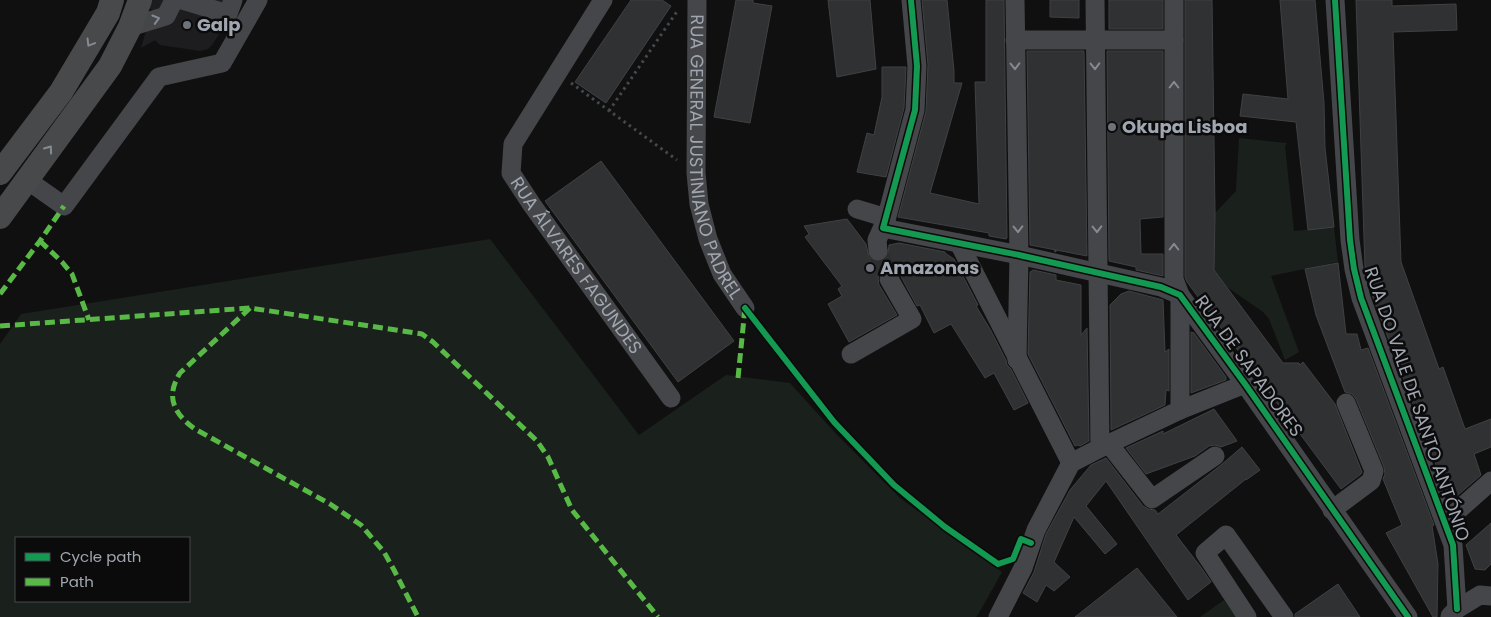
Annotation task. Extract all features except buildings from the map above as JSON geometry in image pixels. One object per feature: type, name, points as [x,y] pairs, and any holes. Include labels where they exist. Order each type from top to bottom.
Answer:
[{"type":"main road","points":[[0,173],[61,92],[108,13],[112,0]]},
{"type":"main road","points":[[0,217],[110,66],[130,27],[140,0]]},
{"type":"street","points":[[130,27],[166,16],[174,0]]},
{"type":"street","points":[[182,0],[228,14],[233,0]]},
{"type":"street","points":[[27,180],[64,206],[159,77],[222,63],[258,0]]},
{"type":"street","name":"RUA ÁLVARES FAGUNDES","points":[[603,0],[513,144],[511,173],[537,213],[670,398]]},
{"type":"street","name":"RUA GENERAL JUSTINIANO PADREL","points":[[697,0],[696,174],[699,204],[708,239],[722,274],[745,308]]},
{"type":"street","points":[[878,251],[878,240],[915,110],[917,66],[911,0]]},
{"type":"street","points":[[1015,0],[1019,255],[1017,360]]},
{"type":"street","points":[[1095,0],[1098,274],[1104,446],[1152,499],[1215,456]]},
{"type":"street","points":[[1174,0],[1174,279],[1180,295],[1180,410]]},
{"type":"street","name":"RUA DO VALE DE SANTO ANTÓNIO","points":[[1335,0],[1350,240],[1354,269],[1361,298],[1453,544],[1453,613]]},
{"type":"street","points":[[1015,40],[1174,40]]},
{"type":"street","name":"RUA DE SAPADORES","points":[[857,208],[884,224],[959,243],[1161,287],[1180,295],[1245,384],[1408,617]]},
{"type":"street","points":[[959,243],[1071,463]]},
{"type":"street","points":[[851,354],[912,320],[889,278]]},
{"type":"street","points":[[998,617],[1023,568],[1036,530],[1071,463],[1180,410],[1245,384]]},
{"type":"street","points":[[1332,510],[1371,482],[1374,471],[1346,404]]},
{"type":"street","points":[[1445,522],[1491,481]]},
{"type":"street","points":[[1247,617],[1205,553],[1226,535],[1284,617]]},
{"type":"street","points":[[1453,613],[1487,592]]},
{"type":"path","points":[[609,110],[679,8]]},
{"type":"path","points":[[557,72],[696,174]]},
{"type":"shaded area","name":"Galp","points":[[147,0],[242,0],[212,45],[208,49],[200,51],[160,45],[155,40],[141,48],[152,10],[149,8]]},
{"type":"shaded area","points":[[1239,138],[1287,143],[1285,146],[1294,231],[1334,227],[1338,262],[1271,276],[1299,352],[1285,360],[1269,319],[1263,312],[1227,287],[1214,270],[1215,213],[1236,191]]},
{"type":"shaded area","points":[[490,239],[639,435],[726,375],[790,383],[837,435],[900,498],[1002,572],[976,617],[0,617],[0,344],[21,314]]},
{"type":"shaded area","points":[[1224,600],[1236,617],[1200,617]]},
{"type":"tunnel","points":[[878,251],[889,279]]},
{"type":"marked path","points":[[0,294],[64,206]]},
{"type":"marked path","points":[[40,241],[72,274],[89,320]]},
{"type":"marked path","points":[[250,308],[180,373],[173,390],[174,404],[177,411],[195,429],[330,504],[361,525],[384,552],[418,617]]},
{"type":"marked path","points":[[0,326],[250,308],[422,334],[433,342],[537,441],[548,457],[572,510],[658,617]]},
{"type":"marked path","points":[[738,378],[745,308]]},
{"type":"cycle path","points":[[911,0],[917,66],[915,110],[883,228],[1019,255],[1161,287],[1180,295],[1245,384],[1408,617]]},
{"type":"cycle path","points":[[1335,0],[1350,240],[1354,269],[1361,298],[1453,545],[1457,609]]},
{"type":"cycle path","points":[[745,308],[834,422],[894,485],[945,527],[998,564],[1013,559],[1021,539],[1031,543]]},
{"type":"place","name":"Galp","points":[[187,25]]},
{"type":"place","name":"Okupa Lisboa","points":[[1112,127]]},
{"type":"place","name":"Amazonas","points":[[870,268]]}]
